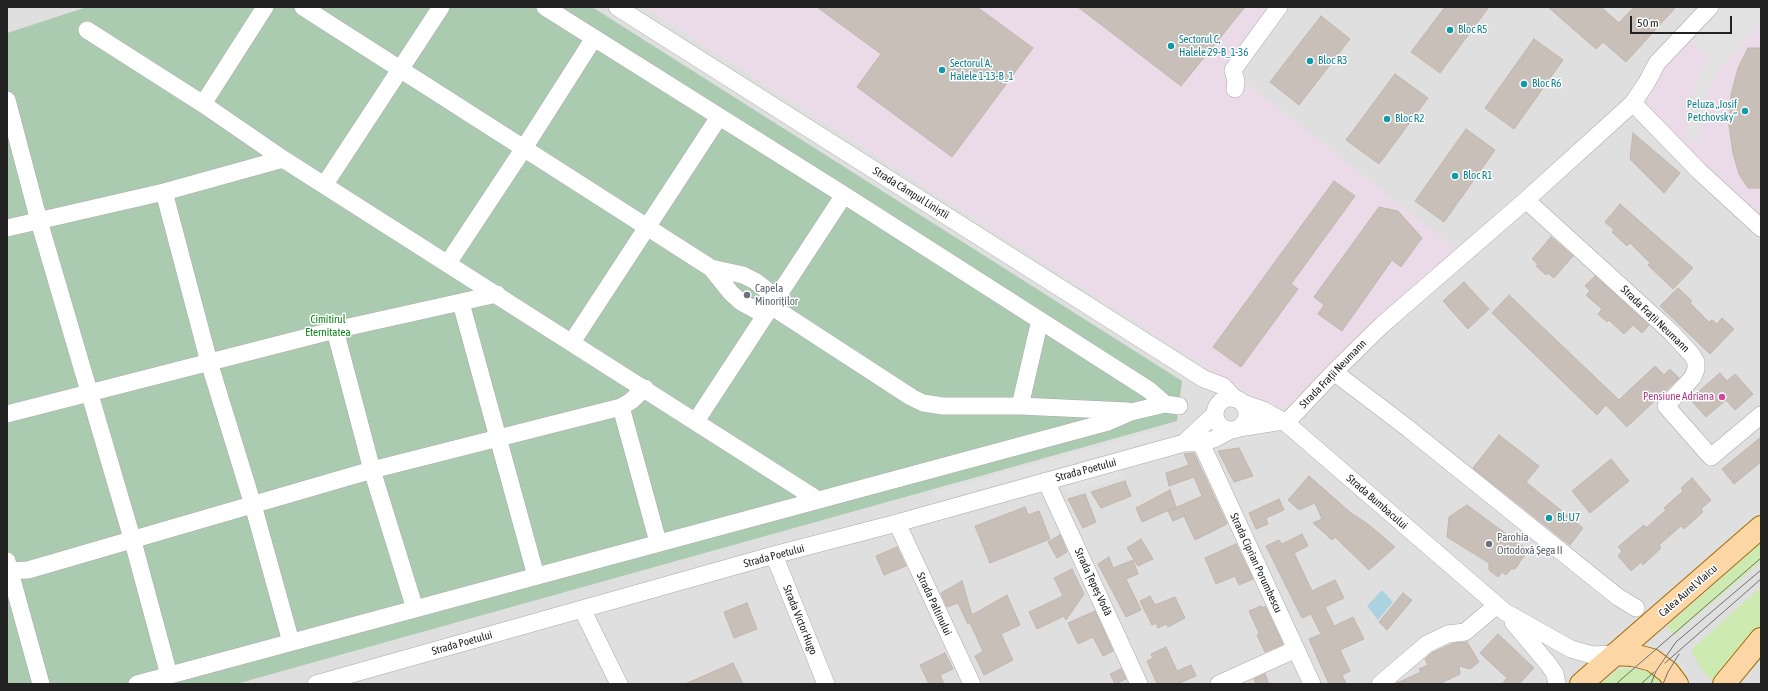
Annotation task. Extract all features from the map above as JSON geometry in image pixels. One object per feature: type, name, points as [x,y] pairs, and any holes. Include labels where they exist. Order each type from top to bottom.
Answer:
[{"type":"main road","name":"Calea Aurel Vlaicu","points":[[1581,684],[1761,527]]},
{"type":"main road","points":[[1724,684],[1761,639]]},
{"type":"main road","points":[[1615,654],[1633,655],[1652,660],[1668,672],[1677,684]]},
{"type":"street","points":[[203,104],[265,7]]},
{"type":"street","points":[[303,7],[711,268],[731,293],[741,302],[771,306]]},
{"type":"street","points":[[325,184],[441,7]]},
{"type":"street","points":[[545,7],[844,195],[1172,405],[1131,412],[1020,406],[943,406],[923,403],[911,397],[771,306],[755,280],[743,275],[711,268]]},
{"type":"street","name":"Strada Câmpul Liniștii","points":[[617,7],[1204,379],[1223,386],[1239,401]]},
{"type":"street","points":[[1236,89],[1236,81],[1232,70],[1278,7]]},
{"type":"street","name":"Strada Frații Neumann","points":[[1285,422],[1382,325],[1526,200],[1633,103],[1647,82],[1657,63],[1710,7]]},
{"type":"street","points":[[87,30],[203,104],[283,159],[325,184],[696,420],[818,500]]},
{"type":"street","points":[[448,263],[594,38]]},
{"type":"street","points":[[7,100],[39,221],[132,538],[169,675]]},
{"type":"street","points":[[1633,103],[1699,170],[1761,228]]},
{"type":"street","points":[[572,342],[649,227],[719,117]]},
{"type":"street","points":[[7,228],[164,192],[283,159]]},
{"type":"street","points":[[164,192],[209,362],[253,505],[291,642]]},
{"type":"street","points":[[696,420],[844,195]]},
{"type":"street","name":"Strada Frații Neumann","points":[[1526,200],[1671,332],[1692,355],[1696,362],[1696,369],[1693,377],[1666,406],[1711,457],[1761,415]]},
{"type":"street","points":[[7,414],[335,330],[497,294]]},
{"type":"street","points":[[461,302],[499,436],[536,576]]},
{"type":"street","points":[[1020,406],[1040,320]]},
{"type":"street","points":[[335,330],[372,470],[415,609]]},
{"type":"street","points":[[1334,372],[1409,429],[1606,587],[1636,608]]},
{"type":"street","name":"Strada Câmpul Liniștii","points":[[1204,379],[1212,392],[1216,410]]},
{"type":"street","points":[[42,684],[8,568],[28,570],[132,538],[253,505],[372,470],[499,436],[621,406],[631,401],[645,388]]},
{"type":"street","points":[[1193,443],[1216,410],[1227,398],[1239,401],[1246,410],[1246,418],[1235,429]]},
{"type":"street","name":"Strada Bumbacului","points":[[1239,401],[1263,410],[1285,422],[1501,609],[1549,665],[1555,674],[1557,684]]},
{"type":"street","points":[[621,406],[658,542]]},
{"type":"street","points":[[1216,410],[1220,425],[1235,429],[1285,422]]},
{"type":"street","points":[[137,684],[658,542],[1108,422],[1131,412]]},
{"type":"street","name":"Strada Poetului","points":[[316,684],[359,678],[582,609],[774,555],[897,524],[1046,481],[1193,443],[1218,438],[1235,429]]},
{"type":"street","name":"Strada Ciprian Porumbescu","points":[[1193,443],[1312,684]]},
{"type":"street","name":"Strada Țepeș Vodă","points":[[1046,481],[1140,684]]},
{"type":"street","name":"Strada Paltinului","points":[[897,524],[972,684]]},
{"type":"street","name":"Strada Victor Hugo","points":[[774,555],[826,684]]},
{"type":"street","points":[[582,609],[619,684]]},
{"type":"street","points":[[1380,684],[1427,644],[1448,634],[1464,632],[1501,609]]},
{"type":"street","name":"Strada Bumbacului","points":[[1501,609],[1571,649],[1592,655],[1615,654]]},
{"type":"street","points":[[1219,684],[1296,649]]},
{"type":"shaded area","points":[[7,7],[645,7],[1267,406],[1233,72],[1288,7],[1710,7],[1761,236],[1761,684],[7,684]]},
{"type":"shaded area","points":[[645,7],[1285,7],[1233,72],[1457,250],[1299,398],[1283,409],[1267,406]]},
{"type":"shaded area","points":[[1710,7],[1761,7],[1761,236],[1632,117],[1679,42]]},
{"type":"shaded area","points":[[1721,7],[1761,7],[1761,22],[1720,69],[1709,89],[1699,142],[1686,138],[1686,133],[1695,88],[1701,71],[1709,60],[1691,42]]},
{"type":"shaded area","points":[[1162,429],[1158,439],[938,501],[934,492]]},
{"type":"shaded area","points":[[1121,468],[1124,477],[1069,493],[1066,485]]},
{"type":"green space","name":"Cimitirul Eternitatea","points":[[87,7],[592,7],[1182,381],[1177,421],[236,684],[7,684],[7,33]]},
{"type":"green space","points":[[1761,543],[1761,562],[1674,635],[1667,626]]},
{"type":"green space","points":[[1761,587],[1761,625],[1714,683],[1702,670],[1691,650]]},
{"type":"green space","points":[[1627,668],[1651,672],[1666,684],[1599,684],[1618,670]]},
{"type":"water","points":[[1382,590],[1393,602],[1378,620],[1367,606]]},
{"type":"building","name":"Sectorul A, Halele 1-13-B_1","points":[[817,7],[977,7],[1033,48],[952,157],[857,87],[881,54]]},
{"type":"building","name":"Sectorul C, Halele 29-B_1-36","points":[[1078,7],[1245,7],[1181,86]]},
{"type":"building","name":"Bloc R5","points":[[1445,7],[1489,7],[1440,73],[1411,52]]},
{"type":"building","points":[[1548,7],[1601,7],[1619,23],[1634,7],[1676,7],[1626,62],[1603,42],[1596,49]]},
{"type":"building","name":"Bloc R3","points":[[1321,16],[1350,39],[1299,105],[1270,82]]},
{"type":"building","name":"Bloc R6","points":[[1534,39],[1563,60],[1514,129],[1485,108]]},
{"type":"building","name":"Peluza „Iosif Petchovsky”","points":[[1748,48],[1761,48],[1761,188],[1748,188],[1739,174],[1733,153],[1729,126],[1731,95],[1738,68]]},
{"type":"building","name":"Bloc R2","points":[[1395,74],[1428,98],[1379,164],[1346,140]]},
{"type":"building","name":"Bloc R1","points":[[1466,129],[1495,150],[1444,222],[1415,201]]},
{"type":"building","points":[[1633,133],[1680,173],[1664,193],[1630,159]]},
{"type":"building","points":[[1334,181],[1355,196],[1291,284],[1298,289],[1241,367],[1213,347]]},
{"type":"building","points":[[1620,204],[1693,268],[1673,289],[1648,265],[1650,263],[1630,243],[1627,246],[1612,232],[1614,230],[1605,222]]},
{"type":"building","points":[[1379,207],[1398,211],[1422,238],[1401,267],[1392,260],[1342,331],[1318,314],[1324,305],[1314,297]]},
{"type":"building","points":[[1551,237],[1573,256],[1554,278],[1548,273],[1546,275],[1536,266],[1538,264],[1532,259]]},
{"type":"building","points":[[1595,276],[1649,325],[1642,333],[1633,325],[1624,334],[1609,320],[1607,322],[1598,314],[1602,309],[1586,295],[1590,291],[1585,286]]},
{"type":"building","points":[[1464,282],[1489,309],[1468,329],[1443,301]]},
{"type":"building","points":[[1678,288],[1692,301],[1690,303],[1709,322],[1712,320],[1717,324],[1722,318],[1734,329],[1710,354],[1660,306]]},
{"type":"building","points":[[1509,295],[1619,400],[1655,366],[1664,375],[1670,369],[1679,378],[1627,427],[1606,405],[1597,415],[1492,313]]},
{"type":"building","name":"Pensiune Adriana","points":[[1720,373],[1727,381],[1735,374],[1753,394],[1735,410],[1726,400],[1706,417],[1690,399]]},
{"type":"building","points":[[1499,435],[1539,466],[1526,482],[1583,528],[1570,545],[1473,468]]},
{"type":"building","points":[[1761,437],[1761,462],[1734,484],[1722,469]]},
{"type":"building","points":[[1239,448],[1253,476],[1234,482],[1218,451]]},
{"type":"building","points":[[1194,453],[1227,524],[1195,540],[1184,516],[1173,521],[1168,511],[1202,496],[1194,477],[1169,486],[1166,473],[1189,465],[1184,454]]},
{"type":"building","points":[[1611,459],[1629,481],[1590,513],[1572,491]]},
{"type":"building","points":[[1309,476],[1351,513],[1368,524],[1395,547],[1369,570],[1335,537],[1332,540],[1313,523],[1322,519],[1315,503],[1299,510],[1288,500]]},
{"type":"building","points":[[1692,478],[1711,500],[1701,509],[1703,512],[1684,529],[1681,526],[1659,545],[1661,548],[1643,565],[1641,562],[1631,571],[1618,556],[1622,551],[1618,547],[1644,525],[1646,528],[1666,510],[1664,508],[1683,491],[1681,488]]},
{"type":"building","points":[[1125,481],[1131,496],[1101,508],[1091,492]]},
{"type":"building","points":[[1170,490],[1176,507],[1142,522],[1136,508]]},
{"type":"building","points":[[1085,494],[1096,522],[1083,528],[1068,499]]},
{"type":"building","points":[[1279,499],[1284,510],[1266,518],[1268,524],[1256,529],[1249,513]]},
{"type":"building","name":"Parohia Ortodoxă Șega II","points":[[1467,505],[1528,550],[1515,569],[1511,569],[1506,575],[1502,572],[1498,577],[1489,570],[1489,563],[1447,537],[1449,517]]},
{"type":"building","points":[[1025,507],[1028,515],[1039,511],[1050,539],[990,563],[975,526]]},
{"type":"building","points":[[1302,534],[1308,546],[1294,553],[1312,591],[1335,580],[1344,598],[1325,607],[1334,626],[1353,617],[1364,639],[1340,650],[1350,671],[1342,675],[1346,684],[1329,684],[1309,639],[1321,634],[1311,614],[1302,618],[1266,546],[1279,540],[1282,544]]},
{"type":"building","points":[[1060,535],[1067,552],[1057,558],[1048,542]]},
{"type":"building","points":[[1141,539],[1153,559],[1138,566],[1127,548]]},
{"type":"building","points":[[1236,544],[1253,579],[1239,585],[1235,576],[1216,584],[1205,558]]},
{"type":"building","points":[[897,547],[906,566],[884,575],[876,556]]},
{"type":"building","points":[[1109,557],[1113,568],[1133,560],[1138,574],[1126,579],[1141,610],[1126,617],[1098,564]]},
{"type":"building","points":[[1072,569],[1084,594],[1066,620],[1064,616],[1037,629],[1029,612],[1063,596],[1054,578]]},
{"type":"building","points":[[962,581],[972,615],[1007,595],[1020,625],[1001,634],[1013,660],[984,675],[975,656],[983,651],[970,623],[968,624],[958,603],[947,607],[941,593]]},
{"type":"building","points":[[1403,593],[1412,600],[1387,630],[1379,622]]},
{"type":"building","points":[[1150,596],[1155,605],[1175,597],[1185,618],[1168,627],[1166,624],[1158,628],[1156,623],[1152,625],[1140,601]]},
{"type":"building","points":[[747,603],[757,629],[734,638],[724,612]]},
{"type":"building","points":[[1261,606],[1262,608],[1265,606],[1283,644],[1265,652],[1257,635],[1259,633],[1249,611]]},
{"type":"building","points":[[1095,611],[1113,651],[1103,656],[1093,637],[1078,644],[1068,623]]},
{"type":"building","points":[[1498,634],[1534,668],[1519,684],[1502,684],[1507,678],[1480,653]]},
{"type":"building","points":[[1467,642],[1479,662],[1470,669],[1459,666],[1460,674],[1439,684],[1395,684],[1421,672],[1419,669],[1428,665],[1425,659],[1432,653],[1454,643]]},
{"type":"building","points":[[1166,647],[1177,671],[1191,665],[1196,676],[1177,684],[1157,684],[1147,661],[1153,658],[1151,654]]},
{"type":"building","points":[[945,653],[953,669],[940,675],[944,684],[929,684],[920,665]]},
{"type":"building","points":[[733,663],[743,684],[685,684]]},
{"type":"building","points":[[1121,669],[1126,679],[1115,684],[1110,674]]},
{"type":"building","points":[[1265,674],[1269,684],[1256,684],[1254,679]]},
{"type":"tram line","points":[[1616,684],[1761,558]]},
{"type":"tram line","points":[[1651,684],[1656,671],[1676,642],[1761,570]]},
{"type":"tram line","points":[[1665,663],[1761,579]]},
{"type":"tram line","points":[[1663,684],[1668,672],[1679,654]]},
{"type":"tram line","points":[[1641,684],[1654,672]]},
{"type":"place","name":"Bloc R5","points":[[1450,30]]},
{"type":"place","name":"Sectorul C, Halele 29-B_1-36","points":[[1171,46]]},
{"type":"place","name":"Bloc R3","points":[[1310,61]]},
{"type":"place","name":"Sectorul A, Halele 1-13-B_1","points":[[942,70]]},
{"type":"place","name":"Bloc R6","points":[[1524,84]]},
{"type":"place","name":"Peluza „Iosif Petchovsky”","points":[[1745,111]]},
{"type":"place","name":"Bloc R2","points":[[1387,119]]},
{"type":"place","name":"Bloc R1","points":[[1455,176]]},
{"type":"place","name":"Capela Minoriților","points":[[747,295]]},
{"type":"place","name":"Pensiune Adriana","points":[[1722,397]]},
{"type":"place","name":"Bl. U7","points":[[1549,518]]},
{"type":"place","name":"Parohia Ortodoxă Șega II","points":[[1489,544]]}]
